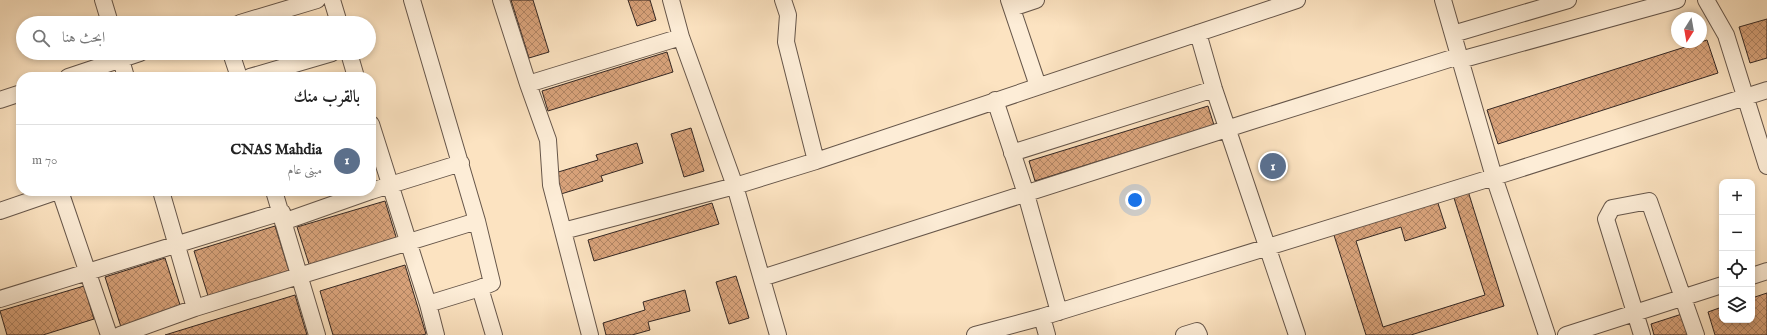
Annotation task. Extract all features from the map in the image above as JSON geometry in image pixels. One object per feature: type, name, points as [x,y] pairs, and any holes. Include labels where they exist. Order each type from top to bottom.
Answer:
[{"type":"street","points":[[103,0],[108,16]]},
{"type":"street","points":[[254,16],[271,7],[317,0]]},
{"type":"street","points":[[332,0],[337,16]]},
{"type":"street","points":[[412,0],[461,163],[492,283],[428,304]]},
{"type":"street","points":[[501,0],[548,140],[551,185],[590,335]]},
{"type":"street","points":[[671,0],[682,37],[735,186],[778,335]]},
{"type":"street","points":[[783,0],[788,15],[786,42],[816,160]]},
{"type":"street","points":[[1036,0],[1011,4],[1038,86]]},
{"type":"street","points":[[563,231],[735,186],[1297,0]]},
{"type":"street","points":[[1443,0],[1494,177],[1547,335]]},
{"type":"street","points":[[1453,34],[1568,0]]},
{"type":"street","points":[[762,278],[1227,128],[1459,58],[1677,0]]},
{"type":"street","points":[[1706,0],[1726,35],[1744,97],[1767,166]]},
{"type":"street","points":[[1198,33],[1214,89],[1296,335]]},
{"type":"street","points":[[528,84],[682,37]]},
{"type":"street","points":[[80,72],[110,60]]},
{"type":"street","points":[[121,60],[125,72]]},
{"type":"street","points":[[233,60],[237,72]]},
{"type":"street","points":[[267,72],[308,60]]},
{"type":"street","points":[[351,60],[355,72]]},
{"type":"street","points":[[1012,153],[1214,89]]},
{"type":"street","points":[[976,335],[1059,312],[1494,177],[1767,90]]},
{"type":"street","points":[[0,100],[16,95]]},
{"type":"street","points":[[995,100],[1026,194],[1059,312]]},
{"type":"street","points":[[376,141],[428,304],[436,335]]},
{"type":"street","points":[[376,189],[461,163]]},
{"type":"street","points":[[0,211],[44,196]]},
{"type":"street","points":[[61,196],[109,335]]},
{"type":"street","points":[[163,196],[194,308]]},
{"type":"street","points":[[276,196],[317,335]]},
{"type":"street","points":[[0,299],[177,244],[282,217],[354,196]]},
{"type":"street","points":[[1642,335],[1606,219],[1612,208],[1649,201],[1696,335]]},
{"type":"street","points":[[128,334],[194,308],[300,277],[477,221]]},
{"type":"street","points":[[1755,275],[1767,271]]},
{"type":"street","points":[[1566,335],[1719,286]]},
{"type":"street","points":[[480,288],[494,335]]},
{"type":"street","points":[[1042,317],[1047,335]]},
{"type":"street","points":[[1184,335],[1197,331],[1199,335]]},
{"type":"building","points":[[511,0],[533,0],[549,52],[529,58]]},
{"type":"building","points":[[628,0],[650,0],[656,20],[637,26]]},
{"type":"building","points":[[1767,19],[1767,58],[1750,63],[1739,27]]},
{"type":"building","points":[[1707,40],[1718,73],[1498,144],[1487,110],[1682,48],[1707,48]]},
{"type":"building","points":[[667,52],[673,72],[548,111],[542,91]]},
{"type":"building","points":[[1208,106],[1214,125],[1035,181],[1029,161]]},
{"type":"building","points":[[691,128],[704,171],[684,177],[671,134]]},
{"type":"building","points":[[637,143],[643,163],[601,176],[603,181],[561,194],[555,173],[598,160],[596,155]]},
{"type":"building","points":[[1468,191],[1504,306],[1411,335],[1366,335],[1332,229],[1436,197],[1446,228],[1405,241],[1401,227],[1356,241],[1383,327],[1485,295],[1453,195]]},
{"type":"building","points":[[385,201],[397,240],[310,267],[297,227]]},
{"type":"building","points":[[712,203],[719,224],[594,261],[588,240]]},
{"type":"building","points":[[275,226],[290,274],[209,299],[194,251]]},
{"type":"building","points":[[165,258],[181,308],[121,327],[105,277]]},
{"type":"building","points":[[405,265],[426,334],[333,335],[320,291]]},
{"type":"building","points":[[736,276],[749,318],[729,324],[716,282]]},
{"type":"building","points":[[84,286],[94,319],[43,335],[7,335],[0,311]]},
{"type":"building","points":[[685,290],[690,311],[648,322],[650,330],[632,335],[606,335],[603,323],[645,310],[643,302]]},
{"type":"building","points":[[1767,293],[1767,335],[1715,335],[1708,312],[1719,308],[1719,323],[1755,323],[1755,297]]},
{"type":"building","points":[[295,295],[307,335],[165,335]]},
{"type":"building","points":[[1685,313],[1692,335],[1654,335],[1651,324]]},
{"type":"place","name":"CNAS Mahdia","points":[[1273,166]]}]
